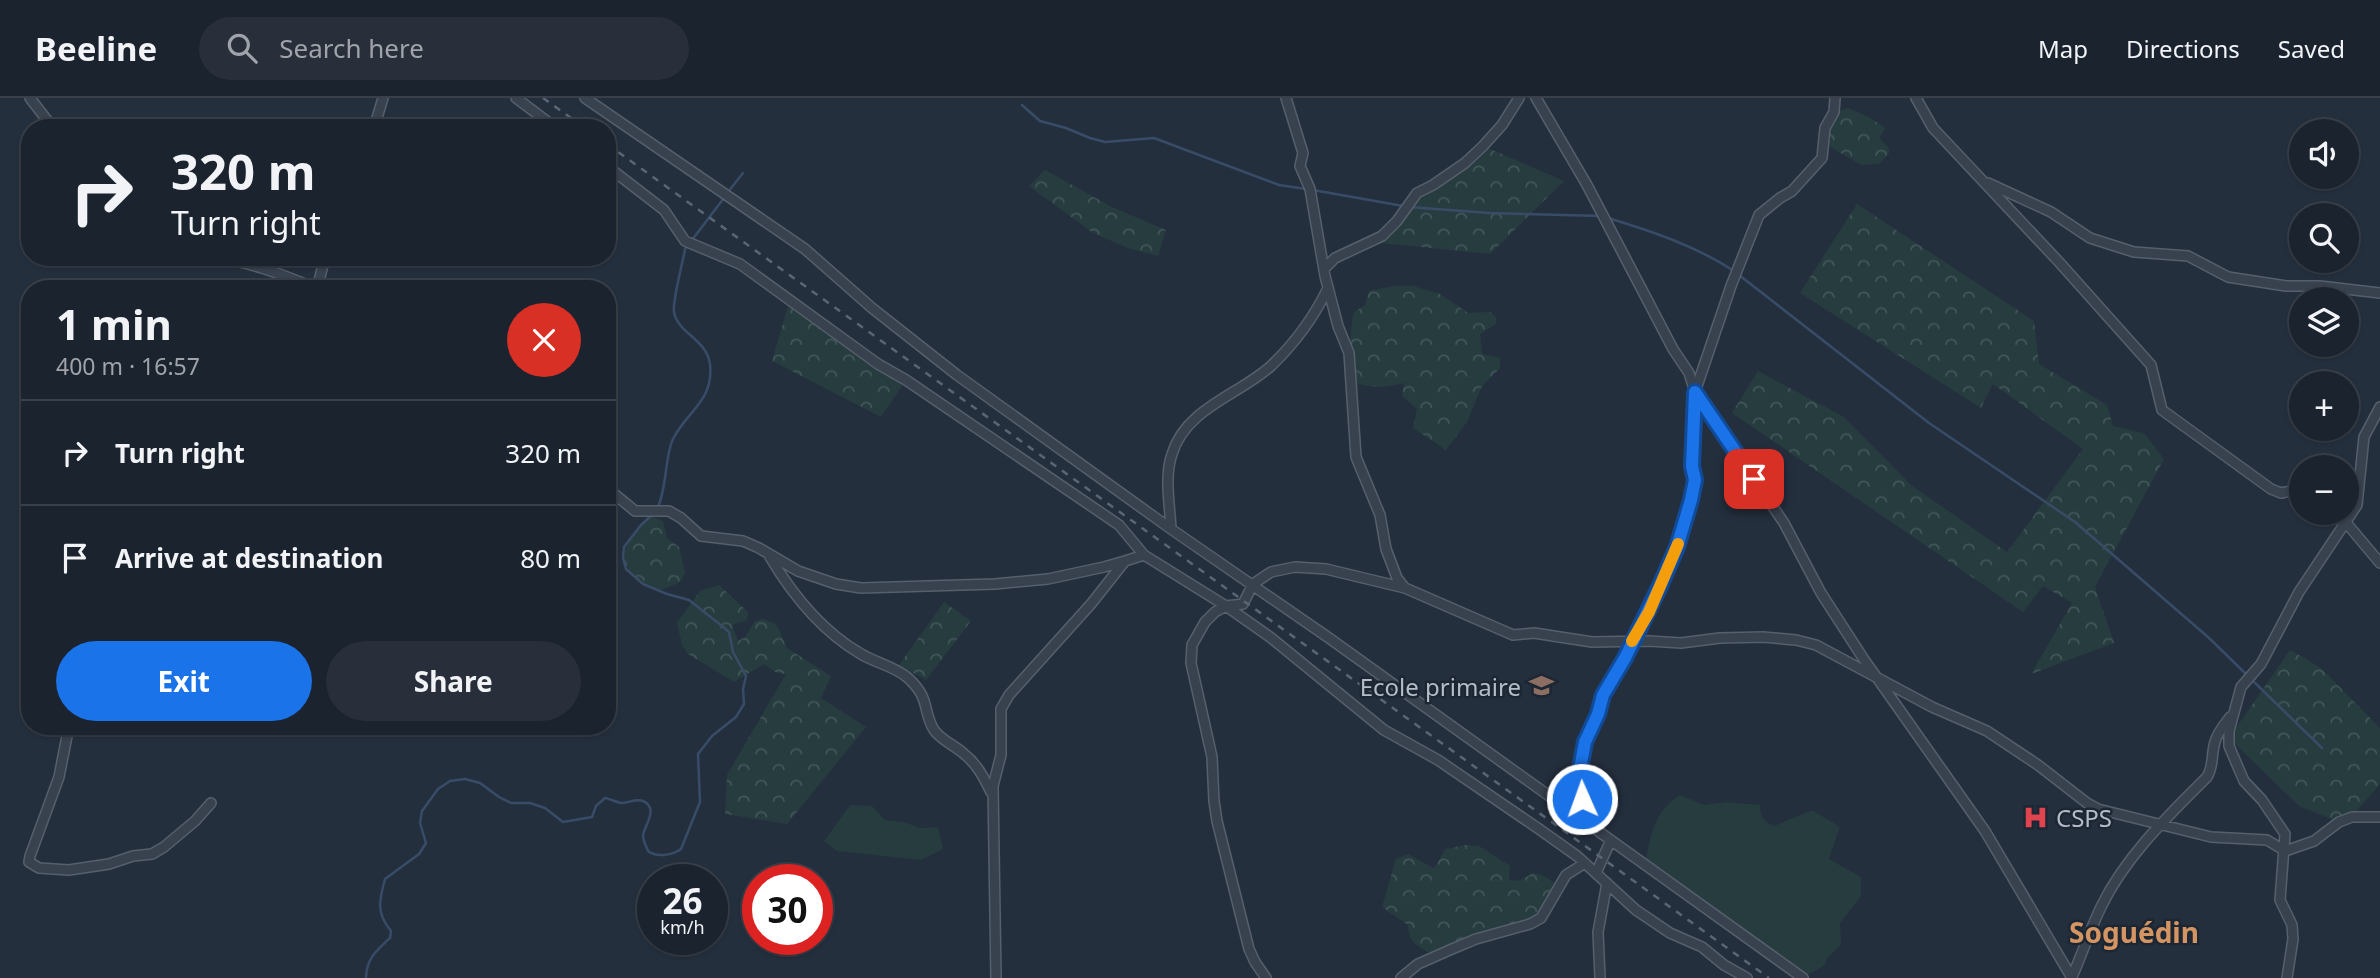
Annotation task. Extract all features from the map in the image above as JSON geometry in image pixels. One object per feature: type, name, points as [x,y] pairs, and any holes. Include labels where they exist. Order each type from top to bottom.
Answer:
[{"type":"street","points":[[30,98],[46,119]]},
{"type":"street","points":[[377,119],[383,98]]},
{"type":"street","points":[[516,98],[544,119]]},
{"type":"street","points":[[585,98],[616,119]]},
{"type":"street","points":[[1286,98],[1303,153],[1300,166],[1310,189],[1328,288],[1338,326],[1349,353],[1356,457],[1380,515],[1386,549],[1397,578],[1405,588]]},
{"type":"street","points":[[1324,269],[1335,258],[1382,236],[1397,221],[1417,193],[1433,185],[1483,146],[1502,125],[1519,98]]},
{"type":"street","points":[[1536,98],[1587,185],[1673,349],[1689,373],[1695,392],[1784,523],[1821,593],[1863,658],[1881,680],[1931,758],[1991,841],[2072,978]]},
{"type":"street","points":[[1585,824],[1579,774],[1585,742],[1598,714],[1603,695],[1649,612],[1691,500],[1695,480],[1692,466],[1695,392],[1747,241],[1759,215],[1792,191],[1822,158],[1825,128],[1834,112],[1835,98]]},
{"type":"street","points":[[1916,98],[1933,128],[2151,365],[2162,410],[2270,489],[2281,493],[2289,491]]},
{"type":"street","points":[[616,119],[805,249],[872,308],[957,375],[1803,978]]},
{"type":"street","points":[[616,173],[664,210],[685,241],[740,264],[878,364],[906,380],[1119,525],[1144,555],[1226,606],[1327,681],[1384,730],[1438,760],[1539,829],[1585,863],[1636,910],[1670,933],[1702,947],[1724,965],[1747,978]]},
{"type":"street","points":[[1983,180],[2051,212],[2090,237],[2134,252],[2188,256],[2228,276],[2286,286],[2320,286],[2380,293]]},
{"type":"street","points":[[251,266],[296,280]]},
{"type":"street","points":[[1171,529],[1169,474],[1171,455],[1178,438],[1216,402],[1250,383],[1271,365],[1307,327],[1328,288]]},
{"type":"street","points":[[2359,486],[2364,438],[2380,408]]},
{"type":"street","points":[[616,495],[635,511],[668,511],[681,518],[701,536],[743,541],[768,552],[789,567],[819,579],[870,588],[995,584],[1048,579],[1144,555]]},
{"type":"street","points":[[2287,978],[2293,939],[2292,925],[2280,900],[2286,834],[2244,780],[2229,746],[2229,730],[2241,687],[2261,664],[2298,592],[2344,525]]},
{"type":"street","points":[[2348,525],[2380,563]]},
{"type":"street","points":[[768,552],[788,588],[826,626],[859,653],[906,676],[920,690],[926,700],[932,727],[938,735],[978,766],[993,794]]},
{"type":"street","points":[[996,978],[993,794],[1001,755],[1000,717],[1003,702],[1091,604],[1125,561]]},
{"type":"street","points":[[1266,978],[1255,962],[1243,928],[1217,821],[1212,757],[1191,663],[1192,645],[1200,628],[1213,613],[1226,606],[1243,604],[1253,584],[1271,572],[1296,567],[1326,569],[1405,588],[1513,635],[1534,633],[1592,642],[1681,643],[1720,638],[1763,637],[1796,640],[1825,649],[1881,680],[1987,731],[2098,809],[2211,837],[2267,840],[2285,851]]},
{"type":"street","points":[[2072,978],[2101,906],[2128,864],[2207,777],[2211,770],[2214,743],[2233,713]]},
{"type":"street","points":[[67,735],[59,777],[30,856],[29,862],[35,867],[78,869],[152,854],[195,821],[211,803]]},
{"type":"street","points":[[2285,851],[2314,841],[2339,822],[2352,817],[2380,817]]},
{"type":"street","points":[[1596,873],[1611,842]]},
{"type":"street","points":[[1401,978],[1419,964],[1464,944],[1531,924],[1541,918],[1566,875],[1585,863]]},
{"type":"street","points":[[1600,978],[1598,932],[1607,883]]},
{"type":"street","points":[[1255,962],[1256,978]]},
{"type":"green space","points":[[1848,108],[1885,128],[1879,138],[1889,148],[1889,153],[1879,164],[1862,165],[1823,143],[1834,112]]},
{"type":"green space","points":[[1483,146],[1564,181],[1490,254],[1371,242],[1382,236],[1417,193]]},
{"type":"green space","points":[[1045,170],[1112,207],[1166,230],[1158,256],[1128,248],[1093,233],[1029,186]]},
{"type":"green space","points":[[1857,204],[2034,321],[2039,364],[2107,405],[2113,426],[2144,433],[2164,459],[2095,587],[2114,643],[2031,674],[2072,603],[2043,586],[2023,612],[1732,413],[1758,371],[1844,417],[1911,485],[2007,552],[2083,449],[1993,384],[1981,408],[1800,293]]},
{"type":"green space","points":[[1394,286],[1413,286],[1440,294],[1468,313],[1490,312],[1496,317],[1496,324],[1480,334],[1482,354],[1500,358],[1500,368],[1482,386],[1467,422],[1446,450],[1413,428],[1417,409],[1402,396],[1404,383],[1377,387],[1351,382],[1349,353],[1353,313],[1365,305],[1369,291]]},
{"type":"green space","points":[[790,299],[906,380],[881,417],[772,361]]},
{"type":"green space","points":[[650,516],[663,521],[667,538],[679,547],[685,573],[680,582],[659,591],[633,575],[624,558],[631,538]]},
{"type":"green space","points":[[719,585],[748,612],[747,620],[732,625],[738,641],[745,637],[755,621],[763,619],[776,624],[787,648],[831,676],[821,698],[866,727],[787,824],[725,814],[727,775],[786,674],[777,673],[764,664],[734,682],[688,654],[682,645],[677,623],[700,591]]},
{"type":"green space","points":[[944,602],[971,621],[926,680],[899,665]]},
{"type":"green space","points":[[2290,650],[2321,668],[2380,728],[2380,784],[2354,814],[2339,822],[2299,806],[2229,738]]},
{"type":"green space","points":[[1680,795],[1704,805],[1727,802],[1760,805],[1763,818],[1774,826],[1812,810],[1840,827],[1829,859],[1861,877],[1861,896],[1840,923],[1841,945],[1827,958],[1825,965],[1802,978],[1645,866],[1651,835],[1658,817],[1671,801]]},
{"type":"green space","points":[[850,805],[872,806],[885,820],[904,822],[920,828],[938,827],[943,849],[921,860],[837,851],[824,841]]},
{"type":"green space","points":[[1466,845],[1479,846],[1510,866],[1509,880],[1519,881],[1533,873],[1542,875],[1560,886],[1541,918],[1436,956],[1416,945],[1410,937],[1408,925],[1382,907],[1396,859],[1408,854],[1433,868],[1445,849]]},
{"type":"waterway","points":[[1022,105],[1040,121],[1090,138],[1105,142],[1154,138],[1279,185],[1306,189]]},
{"type":"waterway","points":[[728,192],[743,173]]},
{"type":"waterway","points":[[1313,190],[1403,206]]},
{"type":"waterway","points":[[692,240],[724,198]]},
{"type":"waterway","points":[[1409,207],[1489,213],[1602,216]]},
{"type":"waterway","points":[[1608,218],[1689,247],[1734,271]]},
{"type":"waterway","points":[[658,507],[673,439],[704,397],[710,377],[707,355],[681,326],[674,312],[678,282],[688,245]]},
{"type":"waterway","points":[[1739,275],[1929,423],[2075,522],[2208,637],[2247,675]]},
{"type":"waterway","points":[[366,978],[370,960],[390,938],[391,931],[380,906],[385,879],[419,854],[426,843],[420,823],[422,811],[438,789],[450,781],[465,779],[480,783],[511,803],[530,803],[545,808],[563,822],[592,817],[596,806],[605,798],[621,803],[640,800],[648,804],[651,812],[643,835],[648,851],[665,855],[681,849],[700,802],[698,754],[712,736],[736,717],[744,704],[746,676],[733,652],[729,632],[689,600],[643,584],[626,569],[624,547],[652,515]]},
{"type":"waterway","points":[[2252,680],[2322,748]]},
{"type":"railway","points":[[543,98],[572,119]]},
{"type":"railway","points":[[616,150],[1769,978]]},
{"type":"slow traffic","points":[[1632,641],[1649,612],[1678,544]]},
{"type":"place","name":"Ecole primaire","points":[[1541,686]]},
{"type":"place","name":"CSPS","points":[[2036,817]]},
{"type":"district","name":"Soguédin","points":[[2134,932]]},
{"type":"route","points":[[1582,799],[1579,774],[1585,742],[1598,714],[1603,695],[1649,612],[1677,547],[1691,500],[1695,480],[1692,466],[1695,392],[1754,479]]}]
